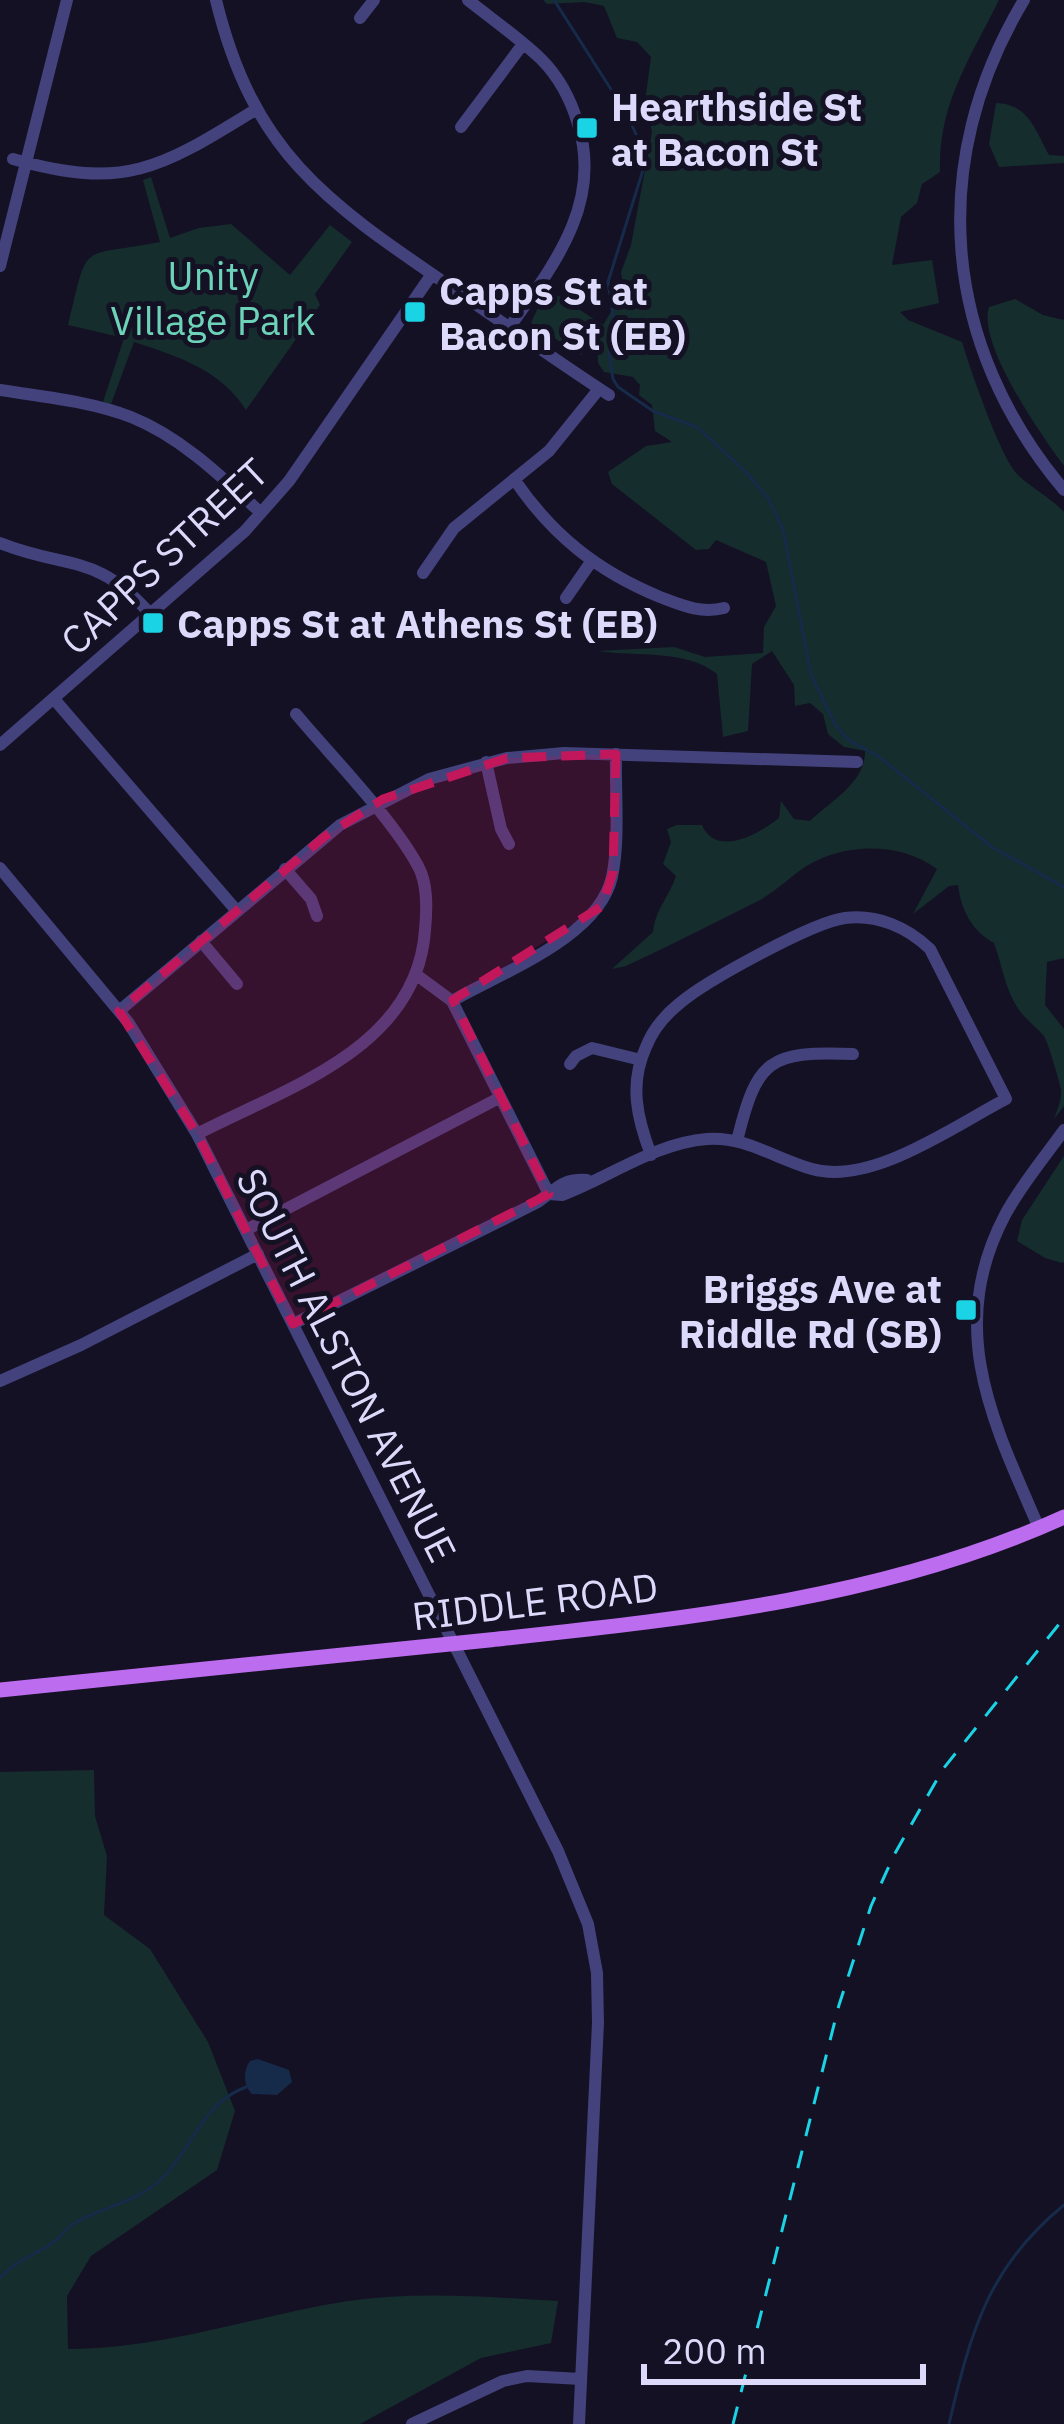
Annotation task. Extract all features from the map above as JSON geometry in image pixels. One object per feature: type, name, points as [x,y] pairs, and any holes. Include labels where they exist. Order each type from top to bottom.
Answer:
[{"type":"main road","name":"RIDDLE ROAD","points":[[0,1690],[674,1618],[824,1593],[949,1562],[1064,1516]]},
{"type":"street","points":[[0,266],[20,161],[67,0]]},
{"type":"street","points":[[216,0],[230,52],[255,110],[316,188],[604,392],[549,451],[454,528],[423,573]]},
{"type":"street","points":[[359,18],[374,0]]},
{"type":"street","points":[[469,0],[541,59],[568,97],[581,133],[585,182],[570,235],[509,328]]},
{"type":"street","points":[[1024,0],[985,76],[972,121],[962,168],[961,250],[971,316],[997,389],[1028,444],[1064,490]]},
{"type":"street","points":[[461,127],[524,44]]},
{"type":"street","points":[[20,161],[74,174],[118,175],[184,152],[255,110]]},
{"type":"street","name":"CAPPS STREET","points":[[0,746],[261,513],[289,481],[432,274]]},
{"type":"street","points":[[0,390],[97,407],[143,422],[181,445],[261,513]]},
{"type":"street","points":[[514,479],[545,522],[616,578],[700,610],[724,608]]},
{"type":"street","points":[[0,543],[103,572],[120,582],[151,615]]},
{"type":"street","points":[[566,598],[591,562]]},
{"type":"street","points":[[54,699],[236,910]]},
{"type":"street","points":[[197,1134],[362,1046],[395,1012],[418,976],[426,904],[421,875],[373,805],[296,714]]},
{"type":"street","points":[[119,1011],[340,824],[429,779],[486,762],[550,753],[857,762]]},
{"type":"street","points":[[452,1001],[583,926],[602,906],[614,864],[616,754]]},
{"type":"street","points":[[486,762],[501,829],[509,844]]},
{"type":"street","name":"SOUTH ALSTON AVENUE","points":[[0,868],[119,1011],[162,1072],[197,1134],[558,1851],[584,1913],[594,1952],[598,2060],[579,2424]]},
{"type":"street","points":[[285,869],[311,899],[317,916]]},
{"type":"street","points":[[293,1324],[549,1194],[577,1190],[587,1180],[651,1155],[699,1140],[737,1141],[810,1168],[858,1171],[1006,1099],[930,950],[899,927],[861,918],[830,922],[690,995],[656,1028],[640,1060],[637,1110],[651,1155]]},
{"type":"street","points":[[201,941],[237,984]]},
{"type":"street","points":[[418,976],[452,1001],[549,1194]]},
{"type":"street","points":[[569,1064],[592,1048],[640,1060]]},
{"type":"street","points":[[737,1141],[747,1097],[766,1068],[801,1053],[853,1054]]},
{"type":"street","points":[[246,1229],[499,1098]]},
{"type":"street","points":[[1039,1528],[986,1402],[977,1317],[984,1274],[1004,1217],[1064,1130]]},
{"type":"street","points":[[0,1381],[258,1254]]},
{"type":"street","points":[[412,2424],[503,2381],[581,2379]]},
{"type":"highlighted area","points":[[616,754],[613,872],[602,906],[453,1000],[549,1194],[293,1324],[197,1134],[119,1011],[324,837],[383,799],[507,758]]},
{"type":"green space","points":[[543,0],[999,0],[950,103],[940,172],[922,184],[917,203],[901,217],[892,265],[932,260],[939,303],[900,312],[908,320],[962,342],[1012,467],[1064,512],[1064,958],[1047,962],[1045,1005],[1064,1029],[1064,1106],[1054,1119],[1061,1090],[1048,1046],[1013,1000],[994,943],[969,919],[958,885],[949,886],[913,914],[937,869],[907,854],[854,850],[820,859],[760,900],[612,969],[653,932],[673,884],[676,876],[663,864],[671,842],[667,829],[702,825],[717,840],[738,840],[779,818],[781,801],[794,819],[810,821],[853,782],[865,751],[844,747],[828,734],[823,714],[810,703],[795,706],[794,685],[772,651],[752,664],[748,731],[723,737],[717,674],[676,657],[598,651],[674,647],[705,657],[763,653],[764,627],[776,606],[766,562],[716,540],[709,549],[696,550],[612,484],[608,472],[646,446],[672,442],[655,431],[652,405],[639,395],[640,385],[633,377],[604,372],[598,363],[597,334],[581,355],[531,323],[544,294],[551,291],[603,325],[624,290],[621,272],[631,245],[652,132],[645,102],[651,57],[637,42],[617,38],[604,6]]},
{"type":"green space","points":[[996,103],[1024,113],[1049,155],[1064,156],[1064,163],[999,167],[989,144]]},
{"type":"green space","name":"Unity Village Park","points":[[151,177],[170,238],[231,224],[290,275],[330,225],[352,242],[315,294],[320,305],[246,410],[211,375],[134,342],[111,404],[103,402],[124,338],[68,325],[84,265],[91,257],[160,242],[143,180]]},
{"type":"green space","points":[[1015,299],[1043,315],[1064,320],[1064,466],[1014,389],[993,343],[989,307]]},
{"type":"green space","points":[[1064,1156],[1062,1263],[1017,1241],[1022,1220]]},
{"type":"green space","points":[[94,1770],[95,1816],[107,1856],[104,1915],[150,1949],[208,2042],[235,2111],[217,2170],[91,2256],[67,2296],[68,2349],[174,2338],[348,2301],[426,2296],[558,2301],[551,2343],[481,2358],[360,2424],[0,2424],[0,1772]]},
{"type":"water","points":[[258,2059],[289,2070],[292,2082],[277,2095],[252,2094],[245,2073],[250,2061]]},
{"type":"waterway","points":[[554,0],[628,116],[642,148],[643,170],[608,282],[613,379],[653,411],[697,427],[768,498],[783,529],[811,675],[836,726],[992,847],[1064,887]]},
{"type":"waterway","points":[[0,2278],[72,2225],[150,2188],[171,2169],[207,2116],[246,2087]]},
{"type":"waterway","points":[[949,2424],[986,2303],[1017,2252],[1064,2205]]},
{"type":"railway","points":[[733,2424],[839,2005],[871,1906],[943,1769],[1064,1618]]},
{"type":"place","name":"Hearthside St at Bacon St","points":[[587,128]]},
{"type":"place","name":"Capps St at Bacon St (EB)","points":[[415,312]]},
{"type":"place","name":"Capps St at Athens St (EB)","points":[[153,623]]},
{"type":"place","name":"Briggs Ave at Riddle Rd (SB)","points":[[966,1310]]}]
